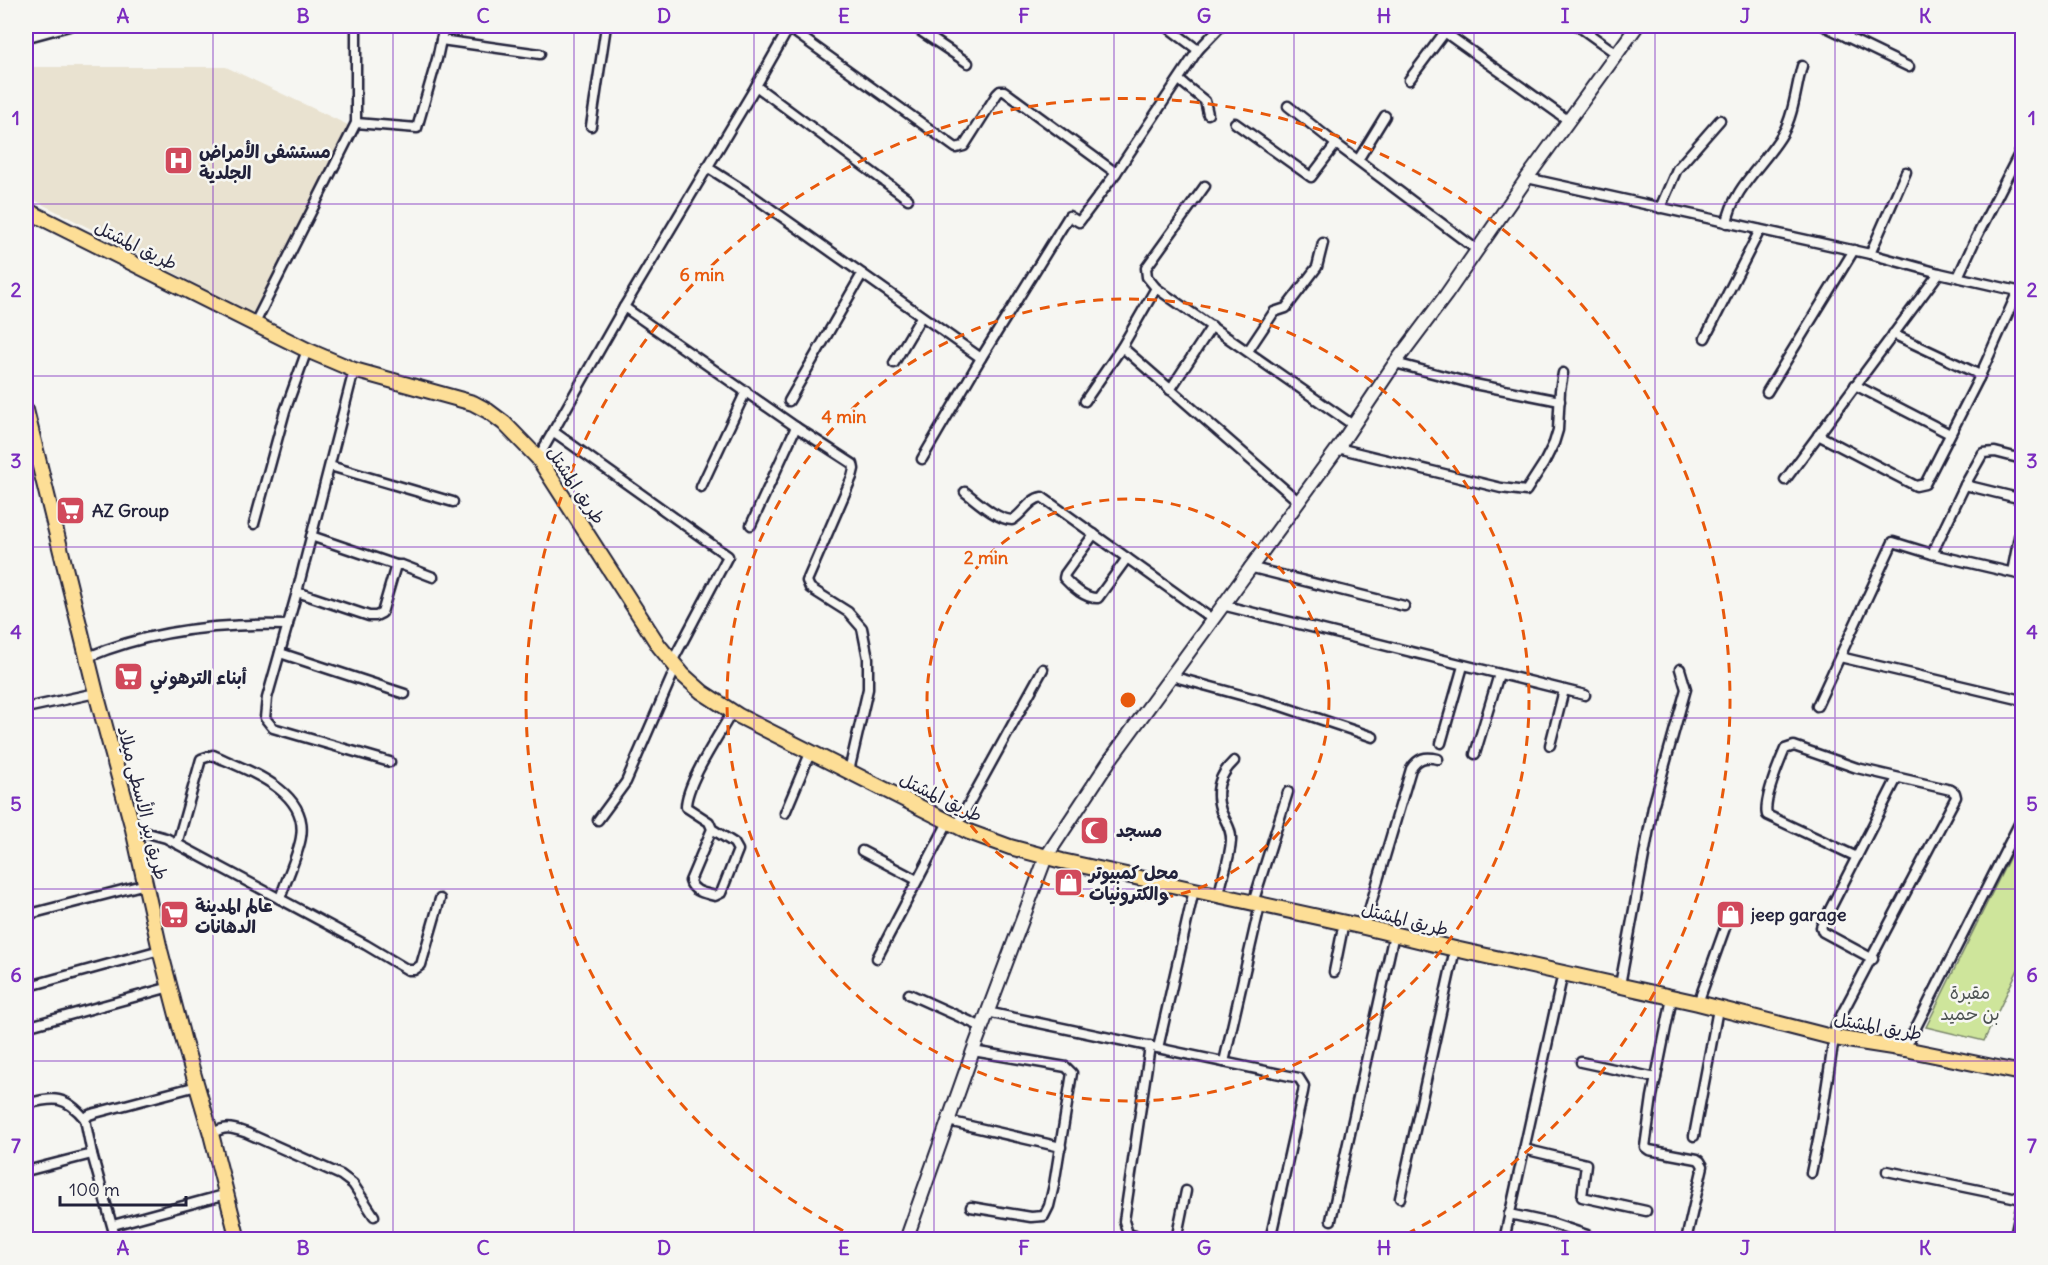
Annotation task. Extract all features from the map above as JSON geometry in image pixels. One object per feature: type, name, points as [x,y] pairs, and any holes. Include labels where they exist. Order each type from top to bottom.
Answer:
[{"type":"main road","points":[[906,1239],[987,1012],[1046,857],[1110,760],[1338,448],[1395,363],[1637,26]]},
{"type":"main road","name":"طريق المشتل","points":[[26,210],[307,350],[354,370],[480,407],[510,429],[538,458],[659,646],[674,665],[702,692],[732,712],[952,824],[989,840],[1046,857],[1620,985],[1835,1038],[1905,1049],[2022,1073]]},
{"type":"main road","name":"طريق بير الأسطى ميلاد","points":[[26,410],[31,458],[88,657],[146,885],[160,950],[238,1239]]},
{"type":"street","points":[[28,26],[32,36],[69,26]]},
{"type":"street","points":[[255,323],[356,123],[356,26]]},
{"type":"street","points":[[356,123],[417,128],[444,26]]},
{"type":"street","points":[[591,126],[606,26]]},
{"type":"street","points":[[914,26],[968,63]]},
{"type":"street","points":[[1166,26],[1198,50]]},
{"type":"street","points":[[922,459],[1068,216],[1080,222],[1116,173],[1198,50],[1221,26]]},
{"type":"street","points":[[1436,26],[1569,122]]},
{"type":"street","points":[[1578,26],[1617,54]]},
{"type":"street","points":[[1824,26],[1910,67]]},
{"type":"street","points":[[1847,37],[1852,26]]},
{"type":"street","points":[[538,458],[789,27],[956,148],[964,146],[997,94],[1004,91],[1116,173]]},
{"type":"street","points":[[1409,80],[1445,32]]},
{"type":"street","points":[[441,40],[540,54]]},
{"type":"street","points":[[1728,223],[1729,213],[1737,196],[1785,129],[1802,66]]},
{"type":"street","points":[[1179,80],[1206,101],[1208,114]]},
{"type":"street","points":[[756,86],[908,199]]},
{"type":"street","points":[[1288,106],[1477,250]]},
{"type":"street","points":[[1358,160],[1385,116]]},
{"type":"street","points":[[1660,208],[1677,169],[1720,120]]},
{"type":"street","points":[[1235,123],[1311,177],[1336,144]]},
{"type":"street","points":[[1958,277],[2022,148]]},
{"type":"street","points":[[707,167],[981,358]]},
{"type":"street","points":[[1870,254],[1906,172]]},
{"type":"street","points":[[1527,178],[1854,250],[2020,292],[1980,378],[1925,484],[1917,486],[1818,435]]},
{"type":"street","points":[[1205,186],[1146,268],[1146,278],[1156,288],[1353,425]]},
{"type":"street","points":[[1705,338],[1760,230]]},
{"type":"street","points":[[1248,351],[1274,312],[1286,308],[1317,267],[1323,243]]},
{"type":"street","points":[[1767,392],[1854,250]]},
{"type":"street","points":[[1785,480],[1939,273]]},
{"type":"street","points":[[789,401],[862,274]]},
{"type":"street","points":[[1084,401],[1122,348],[1156,288]]},
{"type":"street","points":[[624,307],[796,427],[850,460],[855,469],[807,581],[810,588],[848,612],[862,628],[870,678],[849,771]]},
{"type":"street","points":[[894,363],[921,316]]},
{"type":"street","points":[[1170,390],[1212,326]]},
{"type":"street","points":[[1893,334],[1976,373],[1980,378]]},
{"type":"street","points":[[1122,348],[1298,501]]},
{"type":"street","points":[[254,524],[285,411],[307,350]]},
{"type":"street","points":[[1395,363],[1474,384],[1560,401]]},
{"type":"street","points":[[354,370],[297,592],[267,698],[265,718],[273,728],[390,762]]},
{"type":"street","points":[[1338,448],[1501,488],[1526,491],[1554,443],[1558,430],[1563,373]]},
{"type":"street","points":[[1855,385],[1950,434]]},
{"type":"street","points":[[701,487],[746,391]]},
{"type":"street","points":[[751,525],[796,427]]},
{"type":"street","points":[[554,432],[728,556],[674,665],[626,782],[598,820]]},
{"type":"street","points":[[1932,554],[1983,453],[1995,452],[2022,459]]},
{"type":"street","points":[[330,466],[453,502]]},
{"type":"street","points":[[1965,485],[2022,499]]},
{"type":"street","points":[[965,492],[1006,520],[1012,520],[1037,497],[1042,497],[1212,619]]},
{"type":"street","points":[[2012,572],[2022,522]]},
{"type":"street","points":[[1094,534],[1065,573],[1064,578],[1087,597],[1098,598],[1127,558]]},
{"type":"street","points":[[311,536],[433,577]]},
{"type":"street","points":[[1817,706],[1893,542],[1932,554],[2022,575]]},
{"type":"street","points":[[297,592],[369,616],[376,616],[382,613],[396,565]]},
{"type":"street","points":[[1249,567],[1404,606]]},
{"type":"street","points":[[1222,605],[1585,695]]},
{"type":"street","points":[[88,657],[108,648],[170,632],[228,625],[288,625]]},
{"type":"street","points":[[280,653],[405,694]]},
{"type":"street","points":[[1840,657],[2022,700]]},
{"type":"street","points":[[1441,743],[1463,666]]},
{"type":"street","points":[[877,957],[917,880],[1043,669]]},
{"type":"street","points":[[1620,985],[1653,807],[1686,689],[1680,669]]},
{"type":"street","points":[[1475,754],[1499,674]]},
{"type":"street","points":[[1171,676],[1281,706],[1373,737]]},
{"type":"street","points":[[1550,745],[1564,690]]},
{"type":"street","points":[[26,708],[96,693]]},
{"type":"street","points":[[712,829],[690,881],[696,891],[715,896],[722,893],[738,850],[734,843],[712,829],[709,822],[686,807],[686,799],[732,712]]},
{"type":"street","points":[[1810,1173],[1836,1025],[1873,959],[1956,798],[1955,793],[1951,790],[1857,768],[1794,746],[1785,749],[1768,798],[1767,815],[1857,858]]},
{"type":"street","points":[[784,813],[811,751]]},
{"type":"street","points":[[177,844],[201,759],[213,755],[274,783],[293,804],[301,817],[302,837],[280,899]]},
{"type":"street","points":[[1364,927],[1411,769],[1423,758],[1438,759]]},
{"type":"street","points":[[1219,895],[1232,839],[1221,810],[1218,787],[1223,772],[1234,761]]},
{"type":"street","points":[[1873,959],[1820,929],[1897,778]]},
{"type":"street","points":[[1224,1062],[1257,904],[1288,792]]},
{"type":"street","points":[[1905,1049],[2022,818]]},
{"type":"street","points":[[132,829],[148,832],[177,844],[408,970],[414,970],[421,965],[440,900]]},
{"type":"street","points":[[862,851],[917,880]]},
{"type":"street","points":[[26,901],[27,915],[146,885]]},
{"type":"street","points":[[1150,1239],[1128,1234],[1124,1221],[1154,1047],[1194,890]]},
{"type":"street","points":[[1698,1003],[1730,914]]},
{"type":"street","points":[[1334,972],[1344,922]]},
{"type":"street","points":[[1331,1220],[1394,934]]},
{"type":"street","points":[[1400,1198],[1455,949]]},
{"type":"street","points":[[26,987],[160,950]]},
{"type":"street","points":[[1504,1239],[1563,974]]},
{"type":"street","points":[[26,1027],[170,987]]},
{"type":"street","points":[[909,994],[982,1027]]},
{"type":"street","points":[[1672,998],[1652,1097],[1645,1147],[1649,1150],[1697,1160],[1703,1166],[1686,1239]]},
{"type":"street","points":[[1694,1136],[1718,1010]]},
{"type":"street","points":[[987,1012],[1299,1078],[1304,1086],[1270,1239]]},
{"type":"street","points":[[972,1206],[1031,1217],[1044,1216],[1049,1206],[1061,1147],[1072,1078],[1069,1069],[973,1051]]},
{"type":"street","points":[[1581,1062],[1656,1078]]},
{"type":"street","points":[[85,1119],[95,1113],[197,1086]]},
{"type":"street","points":[[26,1104],[57,1099],[74,1106],[85,1119],[92,1154],[116,1239]]},
{"type":"street","points":[[948,1121],[1061,1147]]},
{"type":"street","points":[[211,1134],[221,1128],[232,1128],[341,1175],[354,1184],[374,1216]]},
{"type":"street","points":[[1524,1149],[1586,1164],[1582,1197],[1646,1211]]},
{"type":"street","points":[[26,1171],[92,1154]]},
{"type":"street","points":[[1887,1171],[2022,1201],[2014,1239]]},
{"type":"street","points":[[1176,1239],[1186,1191]]},
{"type":"street","points":[[113,1225],[227,1194]]},
{"type":"street","points":[[1509,1214],[1551,1223],[1587,1235]]},
{"type":"shaded area","name":"مستشفى الأمراض الجلدية","points":[[26,67],[226,67],[348,125],[253,315],[26,196]]},
{"type":"green space","name":"مقبرة بن حميد","points":[[2022,832],[2022,961],[1984,1041],[1926,1027]]},
{"type":"place","name":"مستشفى الأمراض الجلدية","points":[[178,161]]},
{"type":"place","name":"AZ Group","points":[[71,510]]},
{"type":"place","name":"أبناء الترهوني","points":[[129,677]]},
{"type":"place","name":"مسجد","points":[[1095,830]]},
{"type":"place","name":"محل كمبيوتر والكترونيات","points":[[1068,882]]},
{"type":"place","name":"jeep garage","points":[[1730,914]]},
{"type":"place","name":"عالم المدينة الدهانات","points":[[174,915]]}]
